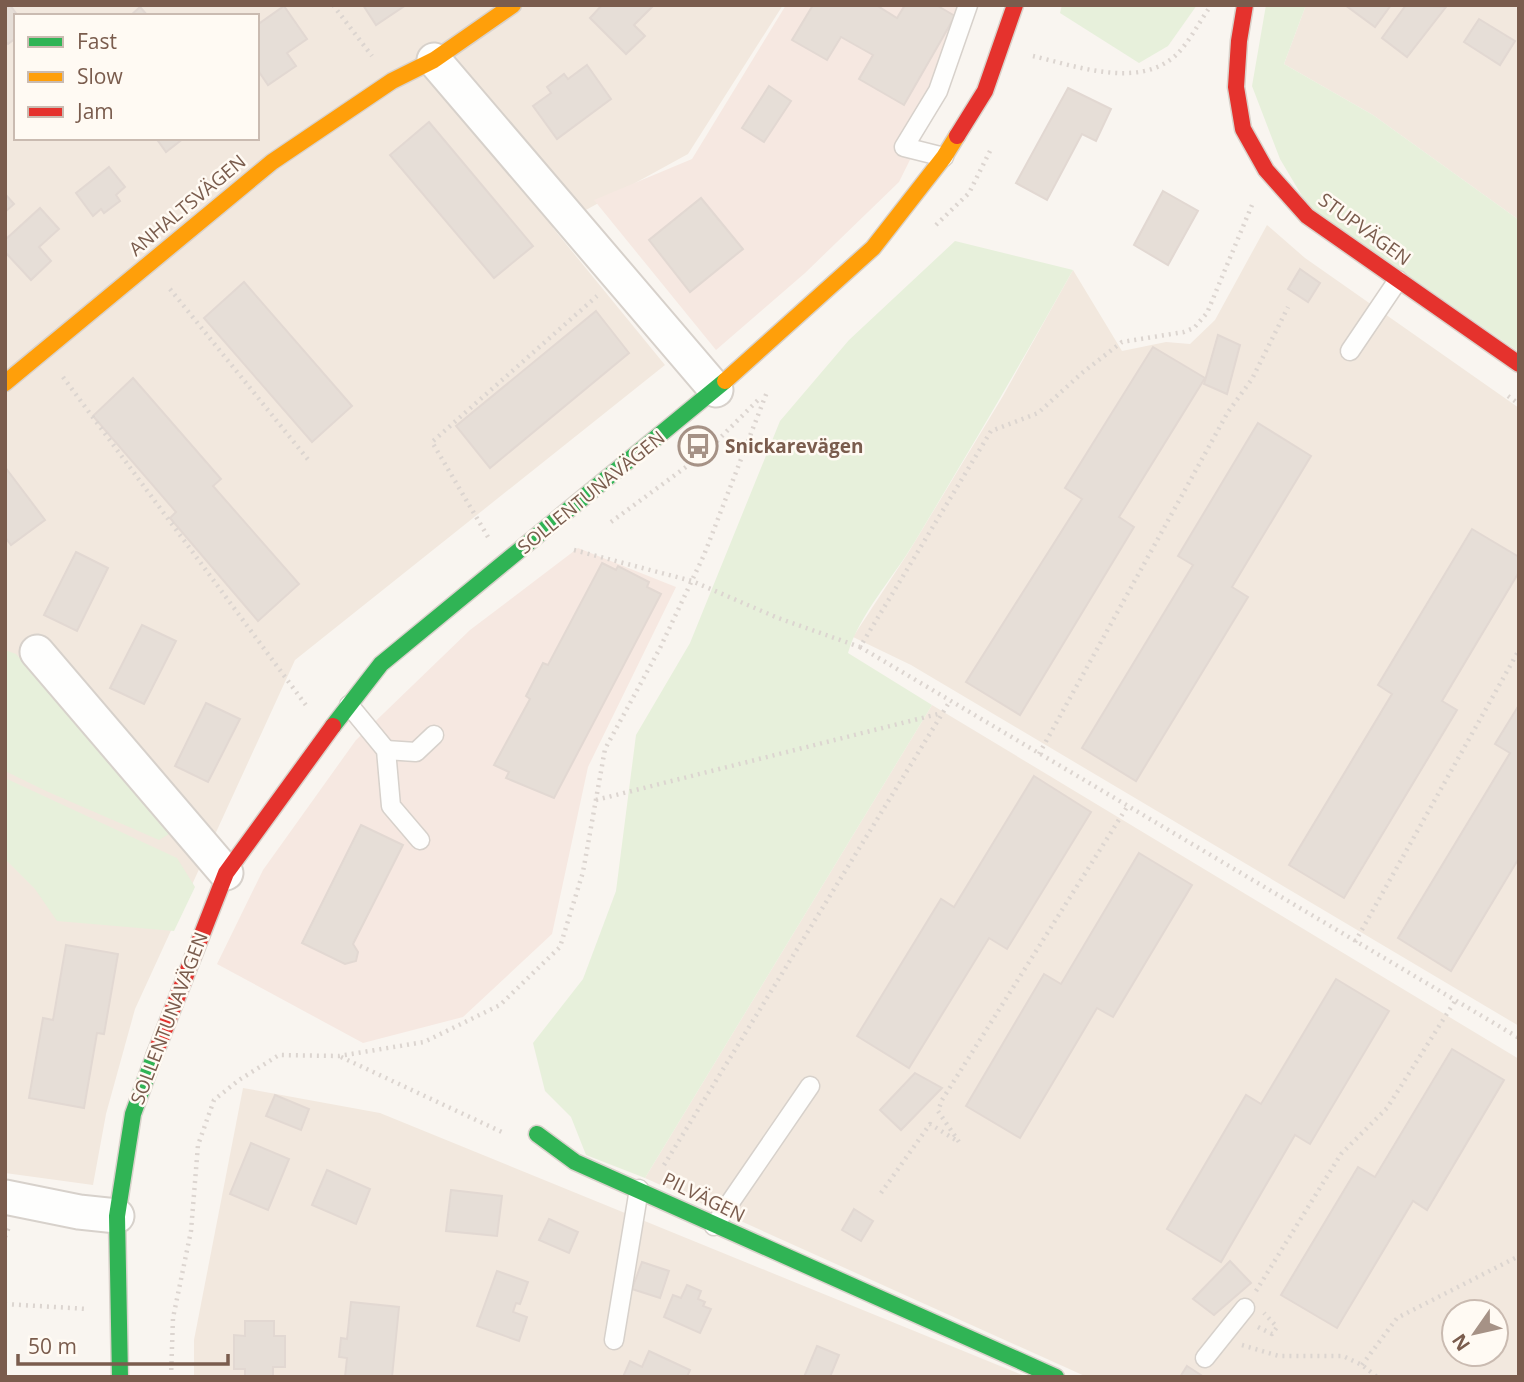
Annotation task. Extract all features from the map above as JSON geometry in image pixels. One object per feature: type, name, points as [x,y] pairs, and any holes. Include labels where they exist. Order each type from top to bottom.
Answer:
[{"type":"street","name":"ANHALTSVÄGEN","points":[[5,383],[272,162],[392,81],[434,60],[513,5]]},
{"type":"street","name":"SOLLENTUNAVÄGEN","points":[[120,1377],[117,1216],[133,1114],[150,1062],[226,873],[327,734],[382,664],[716,390],[873,248],[944,157],[985,91],[1015,5]]},
{"type":"street","name":"STUPVÄGEN","points":[[1245,5],[1236,87],[1243,129],[1266,170],[1307,216],[1519,364]]},
{"type":"street","points":[[434,60],[716,390]]},
{"type":"street","points":[[37,652],[226,873]]},
{"type":"street","name":"PILVÄGEN","points":[[537,1134],[575,1162],[1056,1377]]},
{"type":"street","points":[[5,1197],[79,1212],[117,1216]]},
{"type":"lane","points":[[944,157],[904,147],[938,90],[968,5]]},
{"type":"lane","points":[[1350,351],[1398,280]]},
{"type":"lane","points":[[349,705],[386,750],[391,806],[420,840]]},
{"type":"lane","points":[[386,750],[416,752],[434,735]]},
{"type":"lane","points":[[715,1226],[810,1086]]},
{"type":"lane","points":[[614,1340],[643,1191]]},
{"type":"lane","points":[[1205,1358],[1248,1304]]},
{"type":"path","points":[[332,5],[392,81]]},
{"type":"path","points":[[1032,56],[1116,72],[1142,71],[1161,66],[1177,54],[1211,5]]},
{"type":"path","points":[[1029,66],[1036,43]]},
{"type":"path","points":[[929,232],[969,193],[993,145]]},
{"type":"path","points":[[860,647],[991,431],[1038,413],[1082,373],[1122,342],[1194,328],[1207,313],[1257,194]]},
{"type":"path","points":[[150,264],[310,463]]},
{"type":"path","points":[[504,564],[432,442],[619,277]]},
{"type":"path","points":[[1039,754],[1228,412],[1252,379],[1288,306]]},
{"type":"path","points":[[44,351],[327,734]]},
{"type":"path","points":[[603,528],[705,453],[775,383]]},
{"type":"path","points":[[171,1377],[173,1318],[191,1231],[198,1145],[214,1100],[239,1080],[279,1055],[339,1056],[424,1042],[500,1005],[560,947],[583,872],[605,749],[660,648],[704,555],[767,392]]},
{"type":"path","points":[[564,558],[584,543]]},
{"type":"path","points":[[574,550],[692,580],[778,618],[860,647],[1519,1038]]},
{"type":"path","points":[[1355,942],[1519,649]]},
{"type":"path","points":[[643,1191],[950,701]]},
{"type":"path","points":[[596,800],[943,713]]},
{"type":"path","points":[[881,1193],[930,1124],[959,1142],[938,1111],[942,1100],[1127,807]]},
{"type":"path","points":[[1248,1304],[1341,1154],[1387,1108],[1455,1001]]},
{"type":"path","points":[[339,1056],[501,1133],[537,1134]]},
{"type":"path","points":[[1362,1365],[1397,1318],[1519,1255]]},
{"type":"path","points":[[5,1304],[90,1309]]},
{"type":"path","points":[[1223,1336],[1247,1348],[1279,1356],[1343,1356],[1362,1365],[1377,1377]]},
{"type":"shaded area","points":[[5,5],[783,5],[688,154],[553,228],[665,365],[295,660],[135,1009],[106,1114],[93,1185],[5,1173]]},
{"type":"shaded area","points":[[786,5],[976,5],[950,79],[899,182],[805,273],[716,350],[594,200],[692,159]]},
{"type":"shaded area","points":[[1306,5],[1519,5],[1519,220],[1373,115],[1284,64]]},
{"type":"shaded area","points":[[1267,225],[1305,258],[1519,408],[1519,1026],[911,665],[853,637],[908,553],[1003,396],[1073,270],[1122,351],[1166,342],[1190,344],[1215,320]]},
{"type":"shaded area","points":[[578,548],[676,587],[588,767],[552,934],[463,1017],[363,1043],[217,964],[263,870],[356,740],[470,630]]},
{"type":"shaded area","points":[[932,705],[1519,1059],[1519,1377],[1087,1377],[645,1178]]},
{"type":"shaded area","points":[[243,1088],[380,1113],[1027,1377],[194,1377],[194,1340]]},
{"type":"green space","points":[[1062,5],[1197,5],[1168,46],[1139,63],[1060,13]]},
{"type":"green space","points":[[1266,5],[1306,5],[1284,64],[1373,115],[1519,220],[1519,352],[1308,206],[1280,159],[1252,86]]},
{"type":"green space","points":[[955,241],[1073,270],[914,543],[868,611],[848,653],[932,705],[645,1178],[586,1155],[571,1117],[545,1091],[533,1043],[583,979],[616,891],[636,735],[690,643],[780,421],[849,340]]},
{"type":"green space","points":[[5,650],[16,654],[170,826],[169,834],[159,840],[5,771]]},
{"type":"green space","points":[[5,778],[177,858],[195,887],[174,931],[57,921],[35,889],[5,859]]},
{"type":"building","points":[[10,5],[17,14],[14,14],[14,40],[8,44],[5,41],[5,9]]},
{"type":"building","points":[[363,5],[406,5],[376,25]]},
{"type":"building","points":[[602,5],[654,5],[634,25],[645,36],[626,54],[590,18]]},
{"type":"building","points":[[813,5],[876,5],[897,18],[905,5],[936,5],[955,16],[904,105],[859,79],[873,55],[841,37],[827,60],[792,40]]},
{"type":"building","points":[[1345,5],[1391,5],[1375,27]]},
{"type":"building","points":[[1406,5],[1446,7],[1407,57],[1382,38]]},
{"type":"building","points":[[284,6],[307,39],[287,53],[296,66],[268,85],[259,72],[259,24]]},
{"type":"building","points":[[140,7],[146,14],[132,14]]},
{"type":"building","points":[[1479,19],[1515,41],[1500,65],[1464,42]]},
{"type":"building","points":[[587,65],[611,99],[557,139],[533,106],[551,93],[547,87],[564,74],[568,79]]},
{"type":"building","points":[[769,86],[791,101],[764,142],[742,128]]},
{"type":"building","points":[[1068,88],[1111,109],[1096,141],[1082,134],[1047,200],[1016,183]]},
{"type":"building","points":[[429,122],[533,246],[494,278],[390,155]]},
{"type":"building","points":[[157,140],[181,140],[166,152]]},
{"type":"building","points":[[109,167],[125,187],[116,195],[120,201],[104,213],[101,209],[93,216],[76,193]]},
{"type":"building","points":[[1163,191],[1198,211],[1168,265],[1134,245]]},
{"type":"building","points":[[5,194],[14,204],[5,212]]},
{"type":"building","points":[[701,198],[743,249],[690,292],[649,240]]},
{"type":"building","points":[[40,208],[59,229],[39,247],[51,261],[31,280],[5,252],[5,240]]},
{"type":"building","points":[[1300,269],[1320,283],[1308,302],[1288,289]]},
{"type":"building","points":[[244,282],[352,406],[312,442],[204,318]]},
{"type":"building","points":[[596,311],[629,353],[490,468],[456,426]]},
{"type":"building","points":[[1218,335],[1240,345],[1227,394],[1204,384]]},
{"type":"building","points":[[1153,347],[1205,378],[1119,517],[1134,527],[1020,715],[966,682],[1082,499],[1065,488]]},
{"type":"building","points":[[133,378],[221,479],[213,486],[299,584],[258,621],[170,518],[176,512],[93,416]]},
{"type":"building","points":[[1258,423],[1311,456],[1232,587],[1248,597],[1136,781],[1082,748],[1193,565],[1178,556]]},
{"type":"building","points":[[5,467],[45,520],[11,545],[5,537]]},
{"type":"building","points":[[1472,529],[1519,557],[1519,572],[1442,701],[1457,710],[1344,898],[1289,865],[1392,694],[1378,685]]},
{"type":"building","points":[[76,552],[108,568],[77,631],[44,615]]},
{"type":"building","points":[[602,563],[616,570],[618,566],[649,582],[647,587],[661,594],[554,798],[506,778],[509,772],[494,765],[530,699],[526,696],[543,663],[548,665]]},
{"type":"building","points":[[142,625],[176,641],[144,704],[110,688]]},
{"type":"building","points":[[206,703],[240,719],[208,782],[175,766]]},
{"type":"building","points":[[1519,705],[1519,858],[1451,971],[1398,938],[1510,753],[1495,744]]},
{"type":"building","points":[[1034,776],[1091,812],[1007,949],[989,938],[909,1068],[857,1036],[941,899],[954,907]]},
{"type":"building","points":[[361,825],[403,845],[353,944],[358,952],[356,961],[345,964],[302,943]]},
{"type":"building","points":[[1139,853],[1192,885],[1113,1017],[1097,1008],[1020,1138],[966,1106],[1044,974],[1061,984]]},
{"type":"building","points":[[66,945],[118,954],[104,1034],[97,1033],[84,1108],[29,1098],[43,1018],[53,1020]]},
{"type":"building","points":[[1336,979],[1389,1011],[1310,1144],[1295,1135],[1221,1262],[1167,1229],[1246,1095],[1261,1104]]},
{"type":"building","points":[[1452,1049],[1504,1080],[1427,1210],[1413,1201],[1337,1328],[1281,1295],[1358,1167],[1375,1177]]},
{"type":"building","points":[[915,1073],[942,1088],[901,1130],[880,1110]]},
{"type":"building","points":[[275,1095],[309,1109],[301,1130],[266,1116]]},
{"type":"building","points":[[251,1143],[289,1159],[268,1210],[230,1194]]},
{"type":"building","points":[[327,1170],[370,1189],[356,1224],[312,1205]]},
{"type":"building","points":[[451,1190],[502,1196],[497,1236],[446,1231]]},
{"type":"building","points":[[854,1209],[873,1221],[861,1241],[842,1230]]},
{"type":"building","points":[[549,1219],[578,1232],[569,1253],[539,1240]]},
{"type":"building","points":[[1230,1261],[1251,1283],[1214,1315],[1193,1299]]},
{"type":"building","points":[[642,1262],[669,1271],[660,1298],[632,1289]]},
{"type":"building","points":[[497,1271],[528,1282],[520,1304],[516,1303],[513,1312],[527,1317],[519,1341],[477,1326]]},
{"type":"building","points":[[687,1285],[701,1291],[698,1299],[705,1302],[703,1306],[711,1309],[700,1333],[664,1317],[673,1295],[681,1298]]},
{"type":"building","points":[[351,1302],[399,1307],[392,1377],[345,1377],[347,1358],[339,1357],[341,1338],[347,1339]]},
{"type":"building","points":[[245,1321],[274,1321],[274,1336],[285,1336],[285,1367],[273,1367],[273,1377],[245,1377],[245,1369],[234,1369],[234,1335],[245,1336]]},
{"type":"building","points":[[817,1346],[839,1355],[830,1377],[804,1377]]},
{"type":"building","points":[[649,1351],[690,1370],[687,1377],[623,1377],[630,1361],[642,1367]]},
{"type":"building","points":[[1187,1366],[1204,1377],[1180,1377]]},
{"type":"traffic: fast","points":[[333,726],[381,664],[725,381]]},
{"type":"traffic: fast","points":[[120,1377],[117,1216],[133,1114],[155,1054]]},
{"type":"traffic: fast","points":[[537,1134],[575,1162],[1056,1377]]},
{"type":"traffic: slow","points":[[5,383],[272,162],[392,81],[434,60],[513,5]]},
{"type":"traffic: slow","points":[[725,381],[873,248],[944,157],[957,136]]},
{"type":"traffic: jam","points":[[957,136],[985,91],[1015,5]]},
{"type":"traffic: jam","points":[[1245,5],[1236,87],[1243,129],[1266,170],[1307,216],[1519,364]]},
{"type":"traffic: jam","points":[[155,1054],[226,873],[333,726]]},
{"type":"place","name":"Snickarevägen","points":[[698,446]]}]
